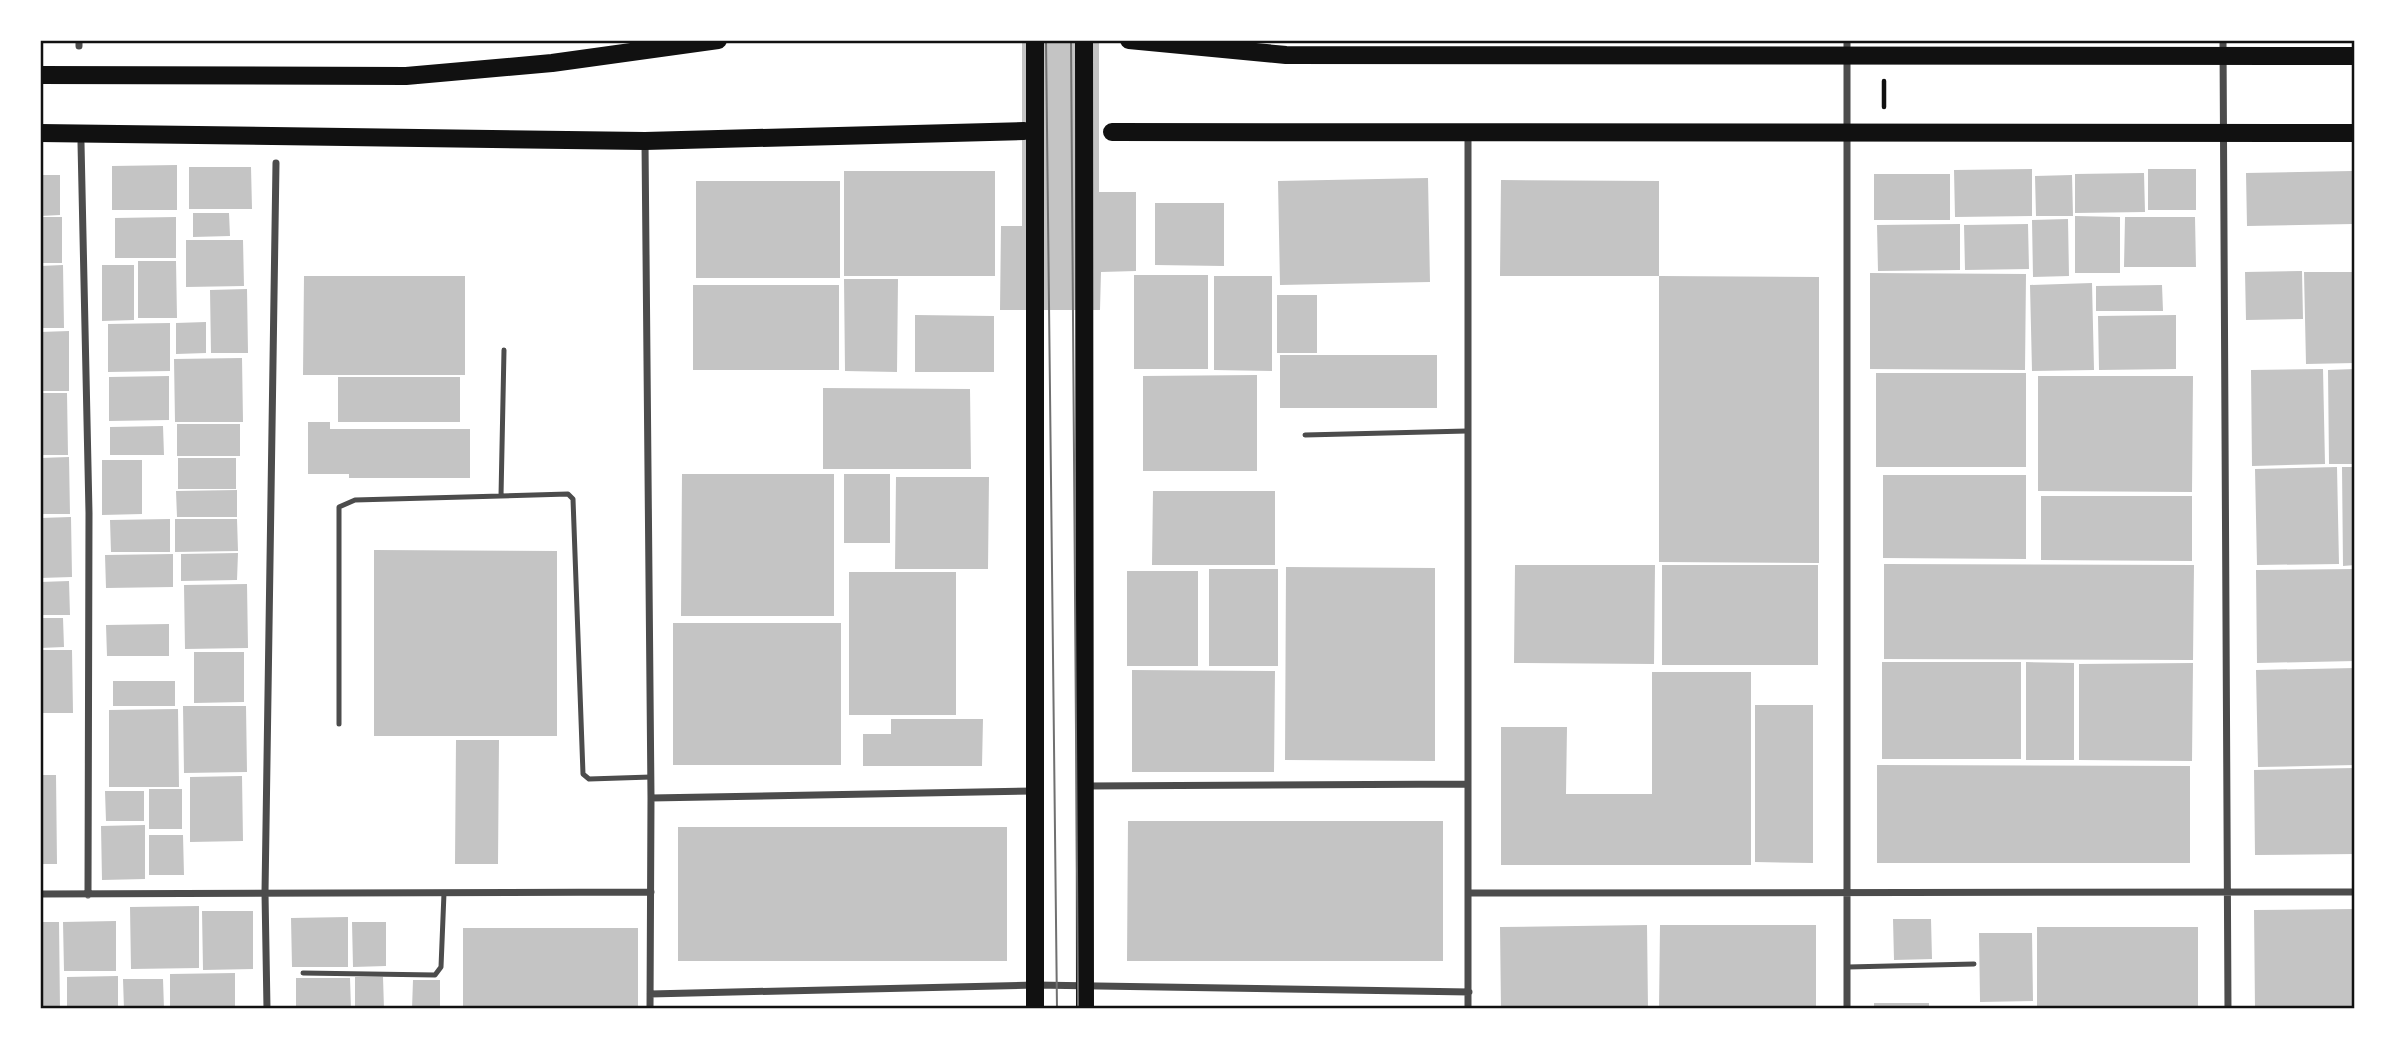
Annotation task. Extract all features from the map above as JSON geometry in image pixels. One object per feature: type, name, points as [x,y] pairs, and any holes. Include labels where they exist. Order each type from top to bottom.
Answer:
[{"type":"main road","points":[[40,75],[406,76],[552,63],[656,45],[718,40]]},
{"type":"main road","points":[[1035,40],[1035,1009]]},
{"type":"main road","points":[[1084,40],[1085,1009]]},
{"type":"main road","points":[[1129,40],[1286,55],[1546,47],[1847,48],[1883,55],[2223,48],[2355,55]]},
{"type":"main road","points":[[40,132],[645,141],[1024,131]]},
{"type":"main road","points":[[1112,132],[2355,133]]},
{"type":"street","points":[[1847,48],[1847,1009]]},
{"type":"street","points":[[2223,48],[2226,133],[2228,1009]]},
{"type":"street","points":[[1468,134],[1468,1009]]},
{"type":"street","points":[[645,141],[652,798],[650,1009]]},
{"type":"street","points":[[80,143],[89,513],[88,895]]},
{"type":"street","points":[[267,1009],[265,893],[276,163]]},
{"type":"street","points":[[1085,786],[1468,784]]},
{"type":"street","points":[[652,798],[1034,791]]},
{"type":"street","points":[[40,894],[651,892]]},
{"type":"street","points":[[1468,893],[2355,892]]},
{"type":"street","points":[[650,993],[1035,985],[1469,992]]},
{"type":"lane","points":[[501,496],[504,350]]},
{"type":"lane","points":[[1305,435],[1467,431]]},
{"type":"lane","points":[[339,724],[339,507],[355,500],[568,494],[573,499],[583,774],[589,779],[651,777]]},
{"type":"lane","points":[[303,973],[435,975],[441,967],[444,893]]},
{"type":"lane","points":[[1848,967],[1974,964]]},
{"type":"path","points":[[1883,55],[1884,134]]},
{"type":"building","points":[[1022,40],[1099,40],[1099,192],[1136,192],[1136,271],[1101,272],[1100,310],[1000,310],[1001,226],[1022,226]]},
{"type":"building","points":[[177,165],[177,210],[112,210],[112,166]]},
{"type":"building","points":[[189,167],[251,167],[252,209],[189,209]]},
{"type":"building","points":[[2032,169],[2032,216],[1955,217],[1954,170]]},
{"type":"building","points":[[2148,169],[2196,169],[2196,210],[2148,210]]},
{"type":"building","points":[[844,171],[995,171],[995,276],[844,276]]},
{"type":"building","points":[[2352,171],[2353,224],[2247,226],[2246,173]]},
{"type":"building","points":[[2144,173],[2145,212],[2075,213],[2075,174]]},
{"type":"building","points":[[1874,174],[1950,174],[1950,220],[1874,220]]},
{"type":"building","points":[[40,175],[60,175],[60,215],[40,216]]},
{"type":"building","points":[[2072,175],[2073,216],[2036,216],[2035,176]]},
{"type":"building","points":[[1428,178],[1430,282],[1280,285],[1278,181]]},
{"type":"building","points":[[1501,180],[1659,181],[1659,276],[1500,276]]},
{"type":"building","points":[[696,181],[840,181],[840,278],[696,278]]},
{"type":"building","points":[[1155,203],[1224,203],[1224,266],[1155,265]]},
{"type":"building","points":[[193,213],[229,213],[230,236],[193,237]]},
{"type":"building","points":[[2075,216],[2120,217],[2120,273],[2075,273]]},
{"type":"building","points":[[40,217],[62,217],[62,263],[40,263]]},
{"type":"building","points":[[176,217],[176,258],[115,258],[115,218]]},
{"type":"building","points":[[2125,217],[2195,217],[2196,267],[2124,267]]},
{"type":"building","points":[[2068,219],[2069,276],[2033,277],[2032,220]]},
{"type":"building","points":[[1960,224],[1960,270],[1878,271],[1877,225]]},
{"type":"building","points":[[2028,224],[2029,269],[1965,270],[1964,225]]},
{"type":"building","points":[[186,240],[243,240],[244,286],[186,287]]},
{"type":"building","points":[[138,261],[176,261],[177,318],[138,318]]},
{"type":"building","points":[[63,265],[64,328],[40,328],[40,266]]},
{"type":"building","points":[[102,265],[134,265],[134,320],[102,321]]},
{"type":"building","points":[[2302,271],[2303,319],[2246,320],[2245,272]]},
{"type":"building","points":[[2304,272],[2355,272],[2355,363],[2306,364]]},
{"type":"building","points":[[1870,273],[2026,274],[2025,370],[1870,369]]},
{"type":"building","points":[[1134,275],[1208,275],[1208,369],[1134,369]]},
{"type":"building","points":[[304,276],[465,276],[465,375],[303,375]]},
{"type":"building","points":[[1214,276],[1272,276],[1272,371],[1214,370]]},
{"type":"building","points":[[1659,276],[1819,277],[1819,563],[1659,562]]},
{"type":"building","points":[[844,279],[898,279],[897,372],[845,371]]},
{"type":"building","points":[[2092,283],[2094,370],[2032,371],[2030,285]]},
{"type":"building","points":[[693,285],[839,285],[839,370],[693,370]]},
{"type":"building","points":[[2162,285],[2163,311],[2096,311],[2096,286]]},
{"type":"building","points":[[247,289],[248,353],[211,353],[210,290]]},
{"type":"building","points":[[1277,295],[1317,295],[1317,353],[1277,353]]},
{"type":"building","points":[[915,315],[994,316],[994,372],[915,372]]},
{"type":"building","points":[[2176,315],[2176,369],[2099,370],[2098,316]]},
{"type":"building","points":[[206,322],[206,353],[176,354],[176,323]]},
{"type":"building","points":[[170,323],[170,371],[108,372],[108,324]]},
{"type":"building","points":[[69,331],[69,391],[40,391],[40,332]]},
{"type":"building","points":[[1280,355],[1437,355],[1437,408],[1280,408]]},
{"type":"building","points":[[242,358],[243,422],[175,422],[174,359]]},
{"type":"building","points":[[2323,369],[2325,464],[2252,466],[2251,370]]},
{"type":"building","points":[[2355,369],[2355,464],[2329,464],[2328,370]]},
{"type":"building","points":[[1876,373],[2026,373],[2026,467],[1876,467]]},
{"type":"building","points":[[1257,375],[1257,471],[1143,471],[1143,376]]},
{"type":"building","points":[[169,376],[169,420],[109,421],[109,377]]},
{"type":"building","points":[[2038,376],[2193,376],[2192,492],[2038,491]]},
{"type":"building","points":[[338,377],[460,377],[460,422],[338,422]]},
{"type":"building","points":[[823,388],[970,389],[971,469],[823,469]]},
{"type":"building","points":[[40,393],[67,393],[68,455],[40,455]]},
{"type":"building","points":[[308,422],[330,422],[330,429],[470,429],[470,478],[349,478],[349,474],[308,474]]},
{"type":"building","points":[[177,424],[240,424],[240,456],[177,456]]},
{"type":"building","points":[[163,426],[164,455],[110,455],[110,427]]},
{"type":"building","points":[[69,457],[70,514],[40,514],[40,458]]},
{"type":"building","points":[[178,458],[236,458],[236,489],[178,489]]},
{"type":"building","points":[[102,460],[142,460],[142,514],[102,515]]},
{"type":"building","points":[[2337,467],[2339,564],[2257,565],[2255,469]]},
{"type":"building","points":[[2342,467],[2355,467],[2355,565],[2343,566]]},
{"type":"building","points":[[682,474],[834,474],[834,616],[681,616]]},
{"type":"building","points":[[844,474],[890,474],[890,543],[844,543]]},
{"type":"building","points":[[1883,475],[2026,475],[2026,559],[1883,558]]},
{"type":"building","points":[[896,477],[989,477],[988,569],[895,569]]},
{"type":"building","points":[[237,490],[237,517],[177,517],[176,491]]},
{"type":"building","points":[[1153,491],[1275,491],[1275,565],[1152,565]]},
{"type":"building","points":[[2041,496],[2192,496],[2192,561],[2041,560]]},
{"type":"building","points":[[71,517],[72,577],[40,578],[40,518]]},
{"type":"building","points":[[170,519],[170,552],[111,552],[110,520]]},
{"type":"building","points":[[175,519],[237,519],[238,551],[175,552]]},
{"type":"building","points":[[374,550],[557,551],[557,736],[374,736]]},
{"type":"building","points":[[238,553],[237,580],[181,581],[181,554]]},
{"type":"building","points":[[173,554],[173,587],[106,588],[105,555]]},
{"type":"building","points":[[1884,564],[2194,565],[2193,660],[1884,659]]},
{"type":"building","points":[[1515,565],[1655,565],[1654,664],[1514,663]]},
{"type":"building","points":[[1662,565],[1818,565],[1818,665],[1662,665]]},
{"type":"building","points":[[1286,567],[1435,568],[1435,761],[1285,760]]},
{"type":"building","points":[[1209,569],[1278,569],[1278,666],[1209,666]]},
{"type":"building","points":[[2355,569],[2355,661],[2257,663],[2256,570]]},
{"type":"building","points":[[1127,571],[1198,571],[1198,666],[1127,666]]},
{"type":"building","points":[[849,572],[956,572],[956,715],[849,715]]},
{"type":"building","points":[[69,581],[70,615],[40,615],[40,582]]},
{"type":"building","points":[[247,584],[248,648],[185,649],[184,585]]},
{"type":"building","points":[[40,618],[63,618],[64,647],[40,648]]},
{"type":"building","points":[[673,623],[841,623],[841,765],[673,765]]},
{"type":"building","points":[[169,624],[169,656],[107,656],[106,625]]},
{"type":"building","points":[[40,650],[72,650],[73,713],[40,713]]},
{"type":"building","points":[[194,652],[244,652],[244,702],[194,703]]},
{"type":"building","points":[[1882,662],[2021,662],[2021,759],[1882,759]]},
{"type":"building","points":[[2026,662],[2074,663],[2074,760],[2026,760]]},
{"type":"building","points":[[2193,663],[2192,761],[2079,760],[2079,664]]},
{"type":"building","points":[[2355,668],[2355,765],[2258,767],[2256,670]]},
{"type":"building","points":[[1132,670],[1275,671],[1274,772],[1132,772]]},
{"type":"building","points":[[1652,672],[1751,672],[1751,865],[1501,865],[1501,727],[1567,727],[1566,794],[1652,794]]},
{"type":"building","points":[[113,681],[175,681],[175,706],[113,706]]},
{"type":"building","points":[[1755,705],[1813,705],[1813,863],[1755,862]]},
{"type":"building","points":[[183,706],[246,706],[247,772],[184,773]]},
{"type":"building","points":[[178,709],[179,787],[109,787],[109,710]]},
{"type":"building","points":[[891,719],[983,719],[982,766],[863,766],[863,734],[891,734]]},
{"type":"building","points":[[456,740],[499,740],[498,864],[455,864]]},
{"type":"building","points":[[1877,765],[2190,766],[2190,863],[1877,863]]},
{"type":"building","points":[[2355,768],[2355,854],[2255,855],[2254,770]]},
{"type":"building","points":[[40,775],[56,775],[57,864],[40,864]]},
{"type":"building","points":[[242,776],[243,841],[190,842],[190,777]]},
{"type":"building","points":[[149,789],[182,789],[182,829],[149,829]]},
{"type":"building","points":[[105,791],[144,791],[144,821],[106,821]]},
{"type":"building","points":[[1128,821],[1443,821],[1443,961],[1127,961]]},
{"type":"building","points":[[145,825],[145,879],[102,880],[101,826]]},
{"type":"building","points":[[678,827],[1007,827],[1007,961],[678,961]]},
{"type":"building","points":[[149,835],[183,835],[184,875],[149,875]]},
{"type":"building","points":[[199,906],[199,968],[131,969],[130,907]]},
{"type":"building","points":[[2355,909],[2355,1009],[2255,1009],[2254,910]]},
{"type":"building","points":[[202,911],[253,911],[253,969],[203,970]]},
{"type":"building","points":[[348,917],[348,967],[292,967],[291,918]]},
{"type":"building","points":[[1893,919],[1931,919],[1932,959],[1894,960]]},
{"type":"building","points":[[116,921],[116,971],[64,971],[63,922]]},
{"type":"building","points":[[40,922],[59,922],[60,1009],[40,1009]]},
{"type":"building","points":[[352,922],[386,922],[386,966],[353,967]]},
{"type":"building","points":[[1647,925],[1648,1009],[1501,1009],[1500,927]]},
{"type":"building","points":[[1660,925],[1816,925],[1816,1009],[1659,1009]]},
{"type":"building","points":[[2037,927],[2198,927],[2198,1007],[2037,1007]]},
{"type":"building","points":[[463,928],[638,928],[638,1009],[463,1009]]},
{"type":"building","points":[[1979,933],[2032,933],[2033,1001],[1980,1002]]},
{"type":"building","points":[[235,973],[235,1009],[170,1009],[170,974]]},
{"type":"building","points":[[118,976],[118,1009],[67,1009],[67,977]]},
{"type":"building","points":[[355,977],[383,977],[384,1009],[355,1009]]},
{"type":"building","points":[[296,978],[350,978],[351,1009],[296,1009]]},
{"type":"building","points":[[123,979],[163,979],[164,1009],[124,1009]]},
{"type":"building","points":[[413,980],[440,980],[440,1009],[412,1009]]},
{"type":"building","points":[[1874,1003],[1929,1003],[1929,1009],[1874,1009]]},
{"type":"tram line","points":[[1046,40],[1057,1009]]},
{"type":"tram line","points":[[1071,40],[1078,1009]]}]
